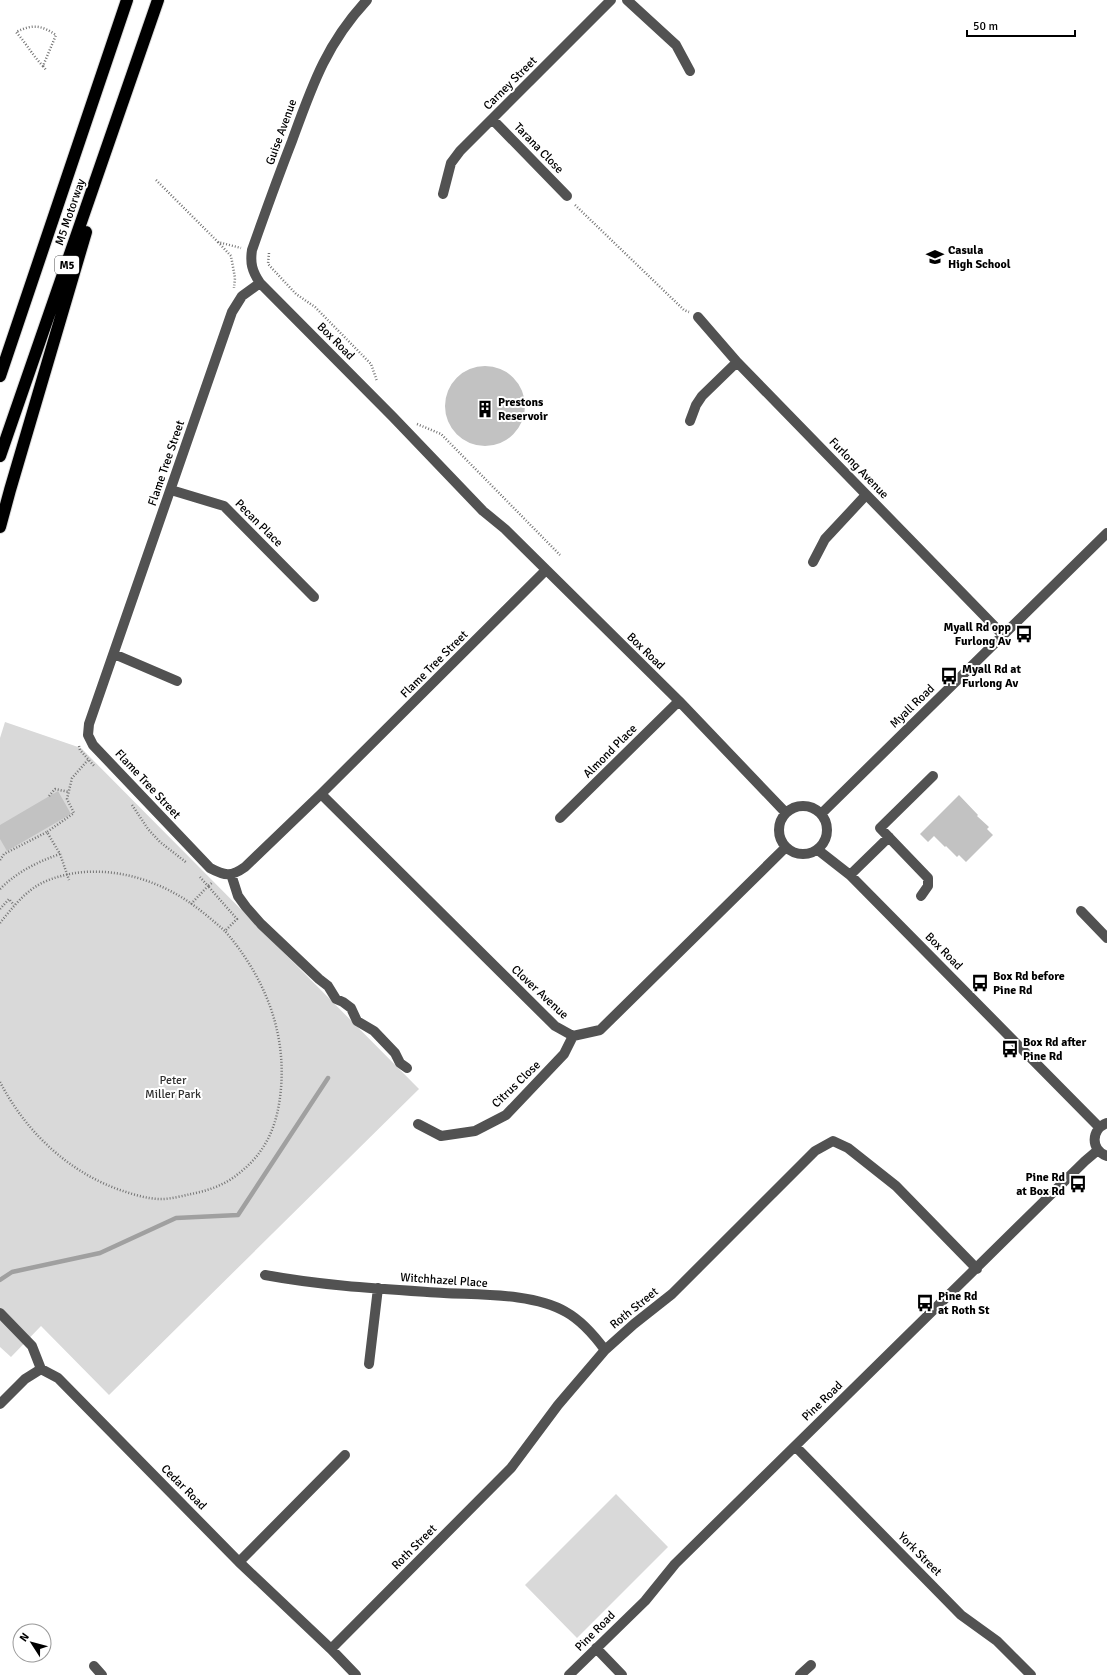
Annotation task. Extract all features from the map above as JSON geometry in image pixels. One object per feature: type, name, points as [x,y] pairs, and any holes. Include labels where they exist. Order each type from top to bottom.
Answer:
[{"type":"highway","name":"M5 Motorway","points":[[0,376],[127,0]]},
{"type":"highway","name":"M5 Motorway","points":[[0,456],[134,74],[158,0]]},
{"type":"highway","points":[[0,527],[12,482],[134,74]]},
{"type":"street","name":"Guise Avenue","points":[[260,283],[253,273],[250,262],[252,250],[315,78],[333,43],[350,18],[367,0]]},
{"type":"street","name":"Carney Street","points":[[443,194],[451,163],[460,151],[612,0]]},
{"type":"street","points":[[627,0],[676,45],[690,72]]},
{"type":"street","name":"Tarana Close","points":[[492,119],[567,196]]},
{"type":"street","name":"Box Road","points":[[260,283],[393,416],[482,511],[504,529],[545,571],[679,701],[786,814]]},
{"type":"street","name":"Flame Tree Street","points":[[260,283],[242,296],[232,312],[89,724],[88,735],[93,745],[210,868],[226,874],[236,874],[245,867],[321,794],[545,571]]},
{"type":"street","name":"Furlong Avenue","points":[[698,317],[737,362],[1003,635]]},
{"type":"street","points":[[690,421],[696,405],[702,396],[737,362]]},
{"type":"street","name":"Pecan Place","points":[[171,490],[224,506],[314,597]]},
{"type":"street","points":[[813,562],[825,539],[866,495]]},
{"type":"street","name":"Myall Road","points":[[821,814],[1107,533]]},
{"type":"street","points":[[114,654],[177,681]]},
{"type":"street","name":"Almond Place","points":[[560,818],[679,701]]},
{"type":"street","points":[[921,896],[928,886],[928,878],[880,828],[933,776]]},
{"type":"street","name":"Clover Avenue","points":[[321,794],[556,1026],[573,1036]]},
{"type":"street","points":[[800,806],[808,806],[821,814],[826,820],[828,829],[827,837],[818,850],[803,854],[795,853],[786,847],[780,836],[779,828],[781,820],[786,814],[792,809],[800,806]]},
{"type":"street","points":[[850,875],[889,837]]},
{"type":"street","points":[[573,1036],[600,1030],[786,847]]},
{"type":"street","name":"Box Road","points":[[818,850],[850,875],[1103,1125]]},
{"type":"street","points":[[226,874],[242,902],[261,924],[319,980],[328,986],[336,999],[351,1008],[357,1021],[374,1031],[395,1052],[400,1063],[407,1068]]},
{"type":"street","points":[[1081,911],[1107,938]]},
{"type":"street","name":"Citrus Close","points":[[418,1124],[442,1136],[475,1131],[506,1115],[564,1054],[573,1036]]},
{"type":"street","points":[[1103,1125],[1095,1134],[1094,1139],[1103,1153]]},
{"type":"street","name":"Roth Street","points":[[331,1648],[511,1468],[558,1405],[605,1350],[634,1324],[672,1294],[815,1151],[833,1141],[848,1148],[896,1186],[977,1268]]},
{"type":"street","name":"Pine Road","points":[[569,1675],[650,1595],[675,1564],[1085,1161],[1103,1153]]},
{"type":"street","name":"Witchhazel Place","points":[[265,1275],[291,1280],[520,1298],[539,1302],[565,1311],[594,1335],[605,1350]]},
{"type":"street","points":[[369,1364],[378,1288]]},
{"type":"street","points":[[0,1313],[32,1346],[41,1368],[25,1379],[0,1404]]},
{"type":"street","name":"Cedar Road","points":[[41,1368],[58,1378],[239,1562],[331,1648],[356,1675]]},
{"type":"street","name":"York Street","points":[[795,1446],[962,1615],[997,1641],[1031,1675]]},
{"type":"street","points":[[239,1562],[345,1456]]},
{"type":"street","points":[[596,1648],[622,1675]]},
{"type":"street","points":[[800,1675],[811,1665]]},
{"type":"street","points":[[94,1666],[102,1675]]},
{"type":"path","points":[[43,66],[56,35],[43,27],[26,27],[16,32],[29,48],[33,56],[46,70]]},
{"type":"path","points":[[156,180],[218,242],[234,247]]},
{"type":"path","points":[[567,196],[579,210],[684,310],[698,317]]},
{"type":"path","points":[[269,253],[268,264],[296,294],[315,307],[371,364],[376,381]]},
{"type":"path","points":[[415,423],[441,434],[560,555]]},
{"type":"path","points":[[0,860],[4,854],[47,832],[74,813],[67,799],[72,778],[88,760]]},
{"type":"path","points":[[49,796],[55,789],[69,792]]},
{"type":"path","points":[[47,832],[60,854],[69,880]]},
{"type":"path","points":[[0,889],[19,873],[44,860],[60,854]]},
{"type":"path","points":[[0,923],[24,895],[43,882],[68,874],[88,872],[116,873],[144,879],[177,894],[225,931],[238,946],[250,965],[267,998],[280,1040],[282,1069],[280,1099],[276,1122],[266,1144],[258,1155],[238,1175],[217,1186],[198,1193],[161,1199],[137,1196],[107,1185],[67,1161],[42,1140],[19,1112],[0,1082]]},
{"type":"path","points":[[191,904],[208,886],[226,874]]},
{"type":"path","points":[[208,886],[238,919],[225,931]]},
{"type":"path","points":[[0,909],[9,899],[14,905]]},
{"type":"green space","name":"Peter Miller Park","points":[[5,722],[81,748],[419,1089],[109,1395],[41,1326],[11,1357],[0,1347],[0,738]]},
{"type":"green space","points":[[616,1494],[668,1547],[577,1638],[525,1585]]},
{"type":"building","name":"Prestons Reservoir","points":[[485,366],[500,369],[513,378],[522,391],[525,406],[522,421],[513,434],[500,443],[485,446],[470,443],[457,434],[448,421],[445,406],[448,391],[457,378],[470,369]]},
{"type":"building","points":[[58,791],[71,814],[7,851],[0,839],[0,825]]},
{"type":"building","points":[[959,795],[978,815],[977,816],[989,827],[987,829],[993,835],[966,862],[959,855],[957,857],[934,836],[928,842],[920,834]]},
{"type":"waterway","points":[[0,1280],[12,1272],[100,1253],[176,1218],[238,1215],[328,1078]]},
{"type":"place","name":"Casula High School","points":[[935,257]]},
{"type":"place","name":"Prestons Reservoir","points":[[485,409]]},
{"type":"place","name":"Myall Rd opp Furlong Av","points":[[1024,634]]},
{"type":"place","name":"Myall Rd at Furlong Av","points":[[949,676]]},
{"type":"place","name":"Box Rd before Pine Rd","points":[[980,983]]},
{"type":"place","name":"Box Rd after Pine Rd","points":[[1010,1049]]},
{"type":"place","name":"Pine Rd at Box Rd","points":[[1078,1184]]},
{"type":"place","name":"Pine Rd at Roth St","points":[[925,1303]]}]
